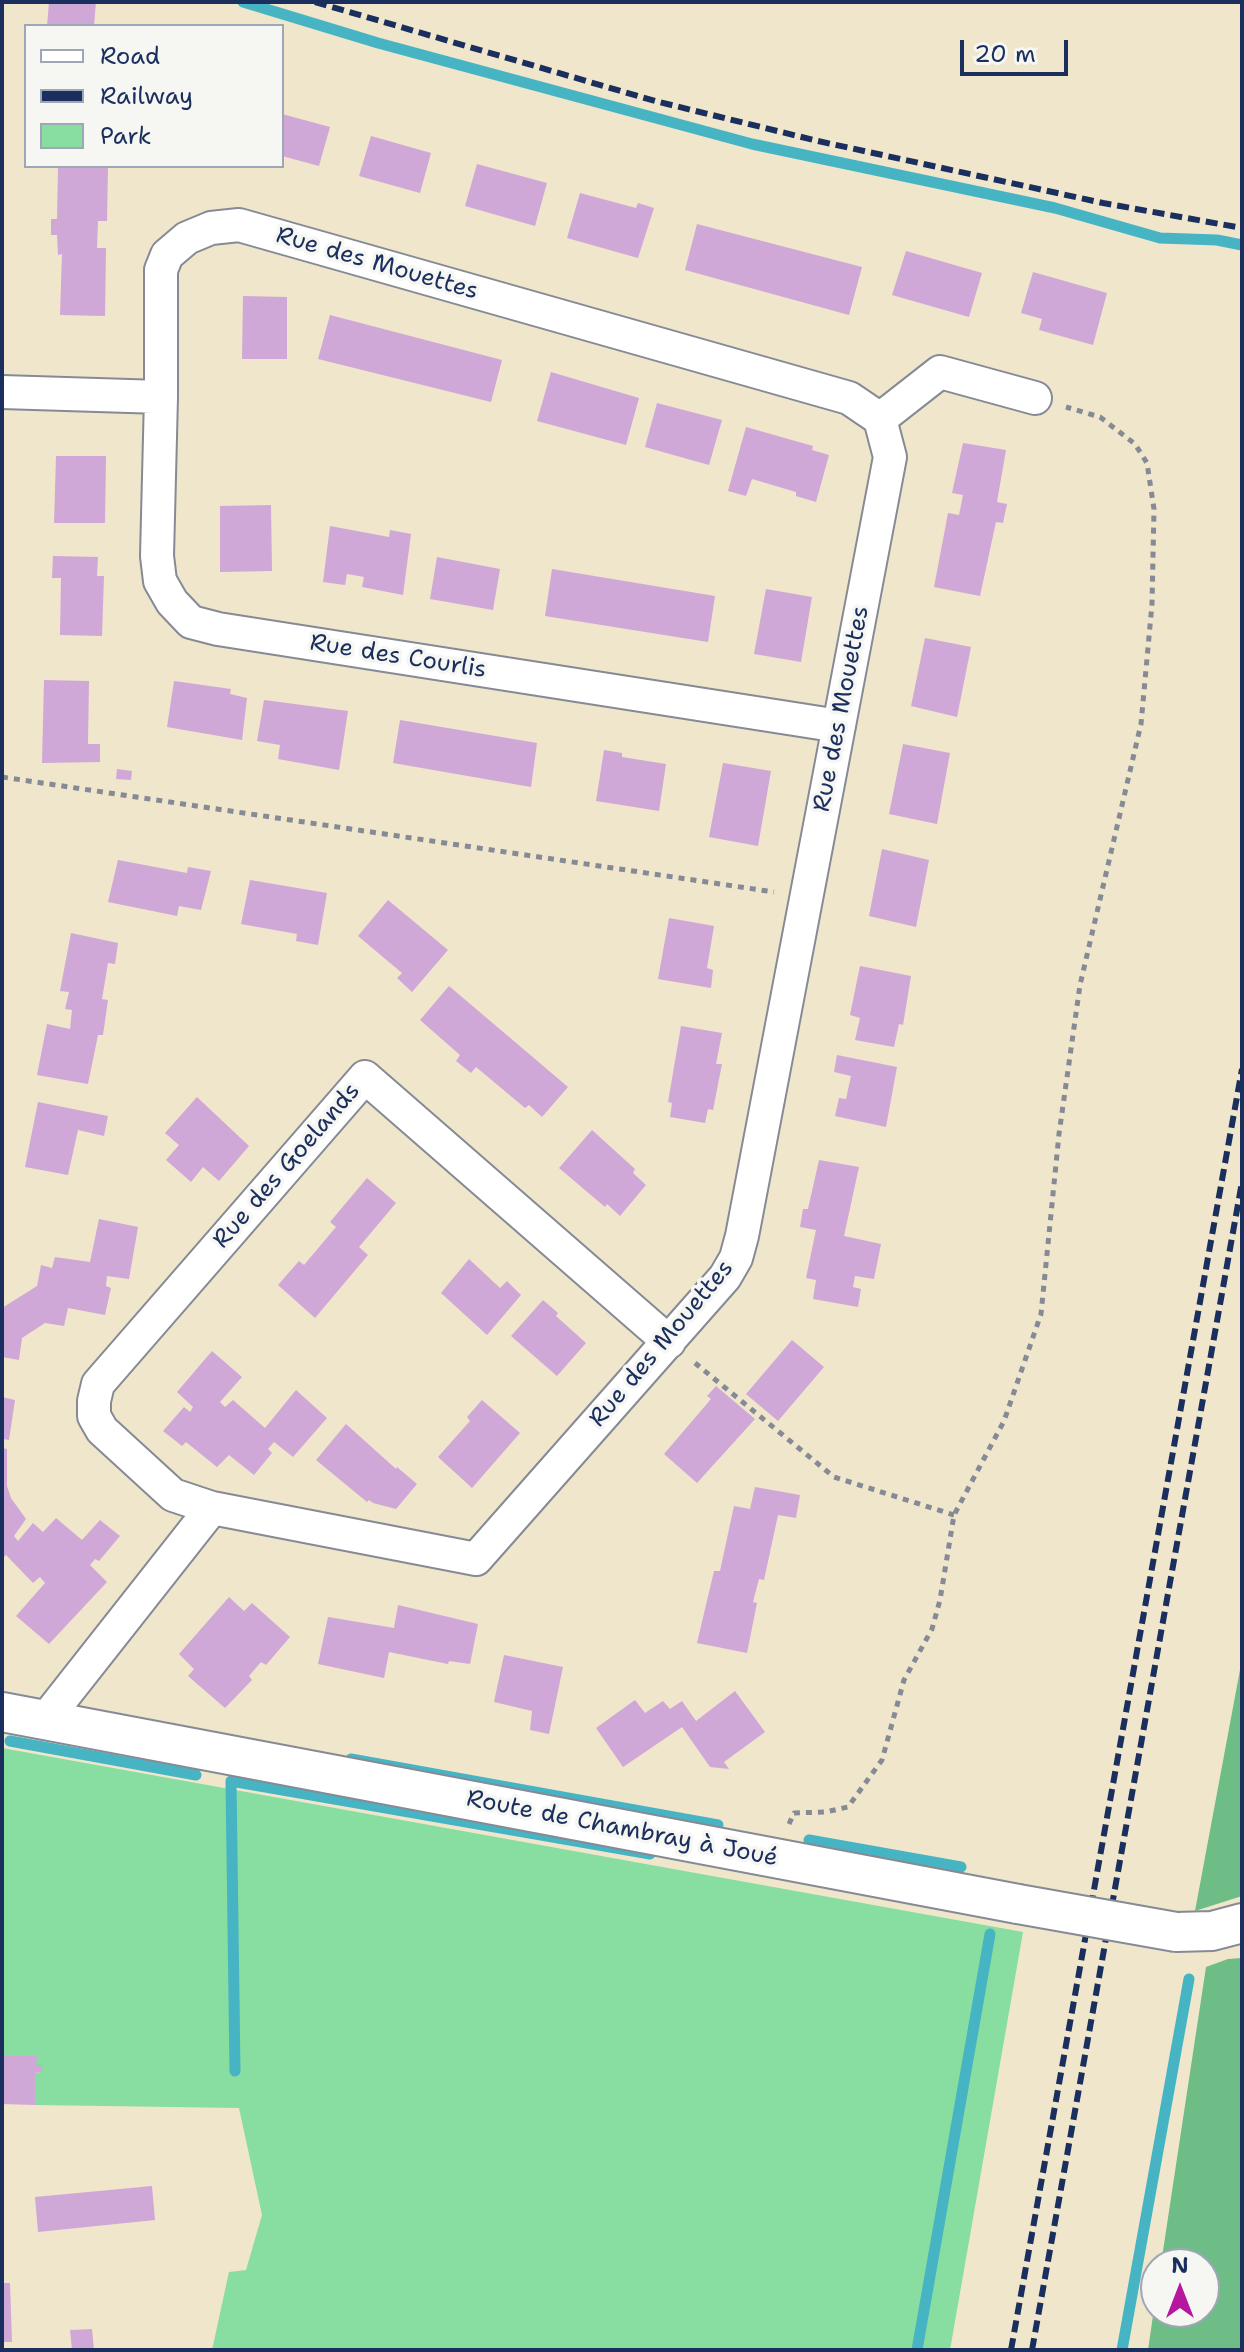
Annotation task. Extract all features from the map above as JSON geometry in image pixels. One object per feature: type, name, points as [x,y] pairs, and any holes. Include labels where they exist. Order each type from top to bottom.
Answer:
[{"type":"street","name":"Rue des Mouettes","points":[[161,397],[161,270],[167,255],[187,238],[211,228],[239,225],[849,398],[880,419],[890,457],[736,1258],[725,1277],[476,1559],[212,1508]]},
{"type":"street","points":[[880,419],[940,372],[1035,398]]},
{"type":"street","points":[[2,392],[161,397]]},
{"type":"street","name":"Rue des Courlis","points":[[161,397],[157,556],[160,581],[172,602],[191,622],[218,629],[839,726]]},
{"type":"street","name":"Rue des Goelands","points":[[212,1508],[173,1495],[102,1430],[94,1416],[98,1384],[365,1077],[669,1342]]},
{"type":"street","points":[[45,1720],[212,1508]]},
{"type":"street","name":"Route de Chambray à Joué","points":[[2,1712],[1176,1932],[1212,1931],[1242,1923]]},
{"type":"path","points":[[775,1858],[794,1813],[825,1812],[848,1807],[882,1760],[904,1680],[932,1629],[954,1515],[1004,1421],[1041,1314],[1059,1134],[1080,985],[1141,724],[1152,604],[1154,509],[1147,463],[1135,444],[1100,417],[1035,398]]},
{"type":"path","points":[[2,777],[807,897]]},
{"type":"path","points":[[669,1342],[834,1477],[954,1515]]},
{"type":"green space","points":[[1242,1659],[1242,1896],[1195,1911]]},
{"type":"green space","points":[[2,1748],[1023,1932],[950,2350],[212,2350],[229,2272],[246,2270],[262,2215],[239,2108],[35,2105],[35,2073],[42,2072],[42,2065],[36,2065],[36,2056],[2,2056]]},
{"type":"green space","points":[[1242,1958],[1242,2350],[1148,2350],[1151,2328],[1220,2328],[1220,2248],[1163,2248],[1206,1967],[1228,1959]]},
{"type":"building","points":[[49,2],[96,2],[94,24],[47,24]]},
{"type":"building","points":[[284,115],[330,127],[319,166],[284,157]]},
{"type":"building","points":[[371,136],[431,153],[420,193],[359,176]]},
{"type":"building","points":[[477,164],[547,183],[535,226],[465,206]]},
{"type":"building","points":[[58,168],[108,168],[107,221],[98,221],[97,248],[106,248],[105,316],[60,315],[62,254],[58,255],[57,235],[51,235],[51,219],[57,219]]},
{"type":"building","points":[[580,193],[636,208],[638,203],[654,208],[638,258],[567,238]]},
{"type":"building","points":[[697,224],[862,267],[849,315],[685,270]]},
{"type":"building","points":[[906,251],[982,273],[969,317],[892,295]]},
{"type":"building","points":[[1033,272],[1107,293],[1093,345],[1039,330],[1042,319],[1021,313]]},
{"type":"building","points":[[243,296],[287,297],[287,359],[242,359]]},
{"type":"building","points":[[330,315],[502,360],[491,402],[318,359]]},
{"type":"building","points":[[551,372],[639,398],[626,445],[537,421]]},
{"type":"building","points":[[657,403],[722,420],[709,465],[645,447]]},
{"type":"building","points":[[746,427],[813,446],[812,450],[829,455],[816,502],[796,496],[796,492],[752,479],[746,496],[728,491]]},
{"type":"building","points":[[963,443],[1006,450],[997,502],[1007,504],[1003,523],[996,522],[980,596],[934,587],[948,513],[959,515],[963,495],[952,493]]},
{"type":"building","points":[[56,456],[106,456],[105,523],[54,523]]},
{"type":"building","points":[[271,505],[272,571],[220,572],[220,506]]},
{"type":"building","points":[[330,526],[389,537],[390,530],[411,534],[403,595],[362,587],[364,577],[347,574],[345,585],[323,582]]},
{"type":"building","points":[[53,556],[98,557],[97,576],[104,576],[102,636],[60,635],[61,578],[52,578]]},
{"type":"building","points":[[437,557],[500,569],[493,610],[430,599]]},
{"type":"building","points":[[552,569],[715,596],[708,642],[545,616]]},
{"type":"building","points":[[766,589],[812,597],[801,662],[754,654]]},
{"type":"building","points":[[925,638],[971,647],[957,717],[911,706]]},
{"type":"building","points":[[44,680],[89,681],[88,744],[100,744],[100,762],[42,763]]},
{"type":"building","points":[[174,681],[231,689],[230,694],[247,698],[242,740],[167,727]]},
{"type":"building","points":[[264,700],[348,711],[339,770],[278,759],[280,745],[257,741]]},
{"type":"building","points":[[400,720],[537,743],[531,787],[393,763]]},
{"type":"building","points":[[903,744],[950,753],[937,824],[889,814]]},
{"type":"building","points":[[604,750],[622,753],[622,757],[666,764],[659,811],[596,801]]},
{"type":"building","points":[[723,763],[771,771],[758,846],[709,837]]},
{"type":"building","points":[[117,769],[132,771],[131,780],[116,779]]},
{"type":"building","points":[[882,849],[929,860],[916,927],[869,916]]},
{"type":"building","points":[[118,860],[187,873],[188,867],[211,871],[201,910],[179,906],[177,916],[108,902]]},
{"type":"building","points":[[250,880],[327,893],[318,945],[296,941],[297,934],[241,924]]},
{"type":"building","points":[[388,900],[448,950],[412,992],[397,978],[402,973],[358,936]]},
{"type":"building","points":[[669,918],[714,926],[707,968],[713,970],[711,988],[658,979]]},
{"type":"building","points":[[71,933],[118,943],[115,964],[108,963],[102,999],[108,1000],[103,1035],[98,1035],[88,1084],[37,1075],[47,1024],[70,1029],[72,1010],[65,1009],[69,992],[60,991]]},
{"type":"building","points":[[860,966],[911,976],[903,1025],[899,1024],[894,1047],[855,1040],[860,1018],[850,1015]]},
{"type":"building","points":[[449,986],[568,1087],[542,1117],[529,1105],[525,1108],[476,1067],[471,1073],[456,1061],[460,1055],[420,1020]]},
{"type":"building","points":[[681,1026],[722,1033],[716,1064],[722,1064],[713,1110],[708,1109],[705,1123],[670,1117],[672,1103],[668,1102]]},
{"type":"building","points":[[837,1055],[897,1067],[886,1127],[835,1116],[839,1098],[846,1099],[851,1076],[834,1072]]},
{"type":"building","points":[[197,1097],[249,1146],[219,1181],[203,1167],[191,1182],[166,1160],[179,1145],[165,1133]]},
{"type":"building","points":[[38,1102],[108,1116],[104,1136],[78,1130],[68,1175],[25,1167]]},
{"type":"building","points":[[592,1130],[635,1169],[633,1173],[646,1185],[620,1216],[559,1168]]},
{"type":"building","points":[[819,1160],[859,1167],[844,1236],[881,1244],[874,1279],[855,1276],[853,1287],[861,1289],[858,1307],[813,1299],[816,1280],[806,1278],[816,1230],[800,1227],[803,1209],[808,1209]]},
{"type":"building","points":[[367,1178],[396,1203],[359,1247],[368,1255],[315,1318],[278,1285],[299,1261],[304,1265],[336,1227],[330,1222]]},
{"type":"building","points":[[99,1219],[138,1227],[129,1279],[107,1276],[106,1286],[111,1288],[105,1315],[68,1308],[64,1326],[45,1323],[22,1338],[19,1360],[2,1357],[2,1308],[37,1286],[41,1265],[52,1268],[55,1257],[90,1262]]},
{"type":"building","points":[[469,1259],[500,1288],[507,1281],[521,1295],[487,1335],[441,1293]]},
{"type":"building","points":[[543,1300],[586,1343],[557,1376],[511,1336]]},
{"type":"building","points":[[792,1340],[824,1367],[778,1421],[746,1394]]},
{"type":"building","points":[[212,1351],[242,1377],[220,1402],[225,1407],[233,1400],[265,1428],[296,1390],[327,1418],[293,1457],[274,1442],[268,1449],[272,1453],[254,1475],[229,1455],[217,1467],[186,1442],[182,1446],[163,1431],[184,1407],[190,1412],[193,1407],[177,1392]]},
{"type":"building","points":[[716,1386],[755,1419],[697,1483],[664,1454],[711,1399],[707,1396]]},
{"type":"building","points":[[2,1397],[15,1400],[9,1440],[2,1439]]},
{"type":"building","points":[[482,1400],[520,1433],[472,1488],[438,1457],[470,1421],[467,1417]]},
{"type":"building","points":[[346,1424],[417,1484],[396,1509],[369,1500],[367,1502],[316,1460]]},
{"type":"building","points":[[2,1448],[7,1449],[7,1486],[11,1498],[26,1519],[14,1536],[18,1541],[33,1523],[43,1532],[56,1518],[82,1540],[100,1520],[120,1536],[99,1561],[95,1559],[90,1565],[107,1582],[49,1644],[16,1616],[45,1583],[40,1577],[33,1583],[6,1555],[2,1559]]},
{"type":"building","points":[[755,1487],[800,1495],[796,1518],[778,1515],[764,1580],[759,1579],[753,1602],[757,1603],[747,1653],[697,1643],[714,1571],[720,1571],[734,1506],[750,1509]]},
{"type":"building","points":[[229,1597],[244,1611],[252,1603],[290,1637],[266,1665],[261,1662],[249,1676],[252,1680],[225,1708],[188,1676],[194,1669],[179,1654]]},
{"type":"building","points":[[398,1605],[478,1624],[470,1664],[449,1661],[448,1664],[389,1652],[384,1678],[318,1664],[328,1617],[394,1628]]},
{"type":"building","points":[[504,1655],[563,1667],[549,1734],[530,1730],[532,1711],[494,1702]]},
{"type":"building","points":[[735,1691],[765,1732],[724,1762],[729,1769],[710,1767],[682,1727],[623,1767],[596,1728],[635,1700],[645,1713],[663,1701],[670,1709],[682,1701],[696,1721]]},
{"type":"building","points":[[2,2056],[37,2056],[36,2065],[42,2065],[42,2072],[35,2073],[35,2105],[2,2104]]},
{"type":"building","points":[[152,2186],[155,2220],[38,2232],[35,2197]]},
{"type":"building","points":[[2,2283],[10,2283],[12,2342],[2,2342]]},
{"type":"building","points":[[92,2329],[94,2350],[72,2350],[70,2330]]},
{"type":"waterway","points":[[243,2],[378,43],[752,144],[1055,208],[1160,238],[1217,240],[1242,245]]},
{"type":"waterway","points":[[10,1741],[196,1775]]},
{"type":"waterway","points":[[351,1759],[718,1825]]},
{"type":"waterway","points":[[235,2071],[231,1781],[650,1854]]},
{"type":"waterway","points":[[809,1840],[961,1867]]},
{"type":"waterway","points":[[917,2350],[990,1934]]},
{"type":"waterway","points":[[1122,2350],[1189,1979]]},
{"type":"railway","points":[[315,2],[655,101],[818,141],[1103,203],[1242,228]]},
{"type":"railway","points":[[1011,2350],[1242,1069]]},
{"type":"railway","points":[[1032,2350],[1242,1182]]}]
